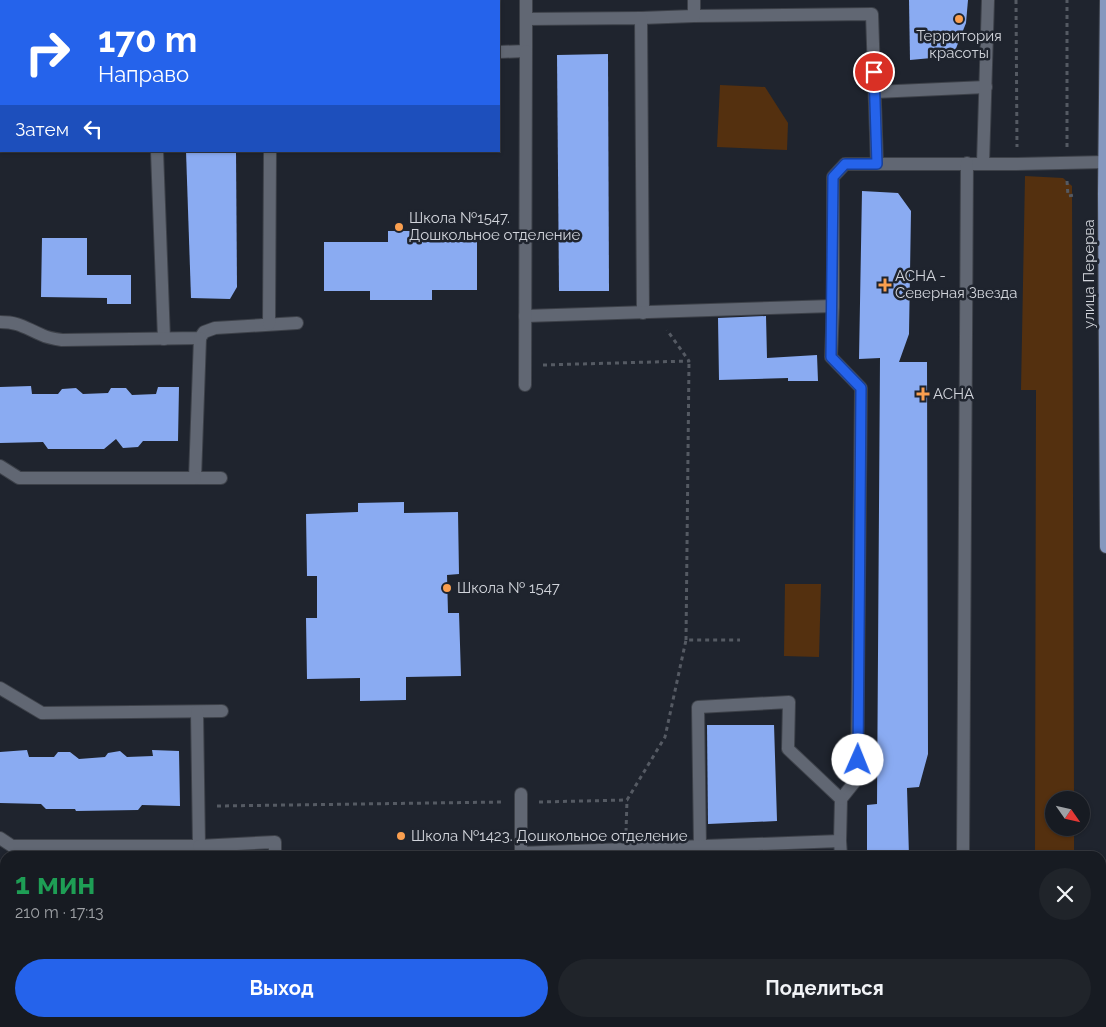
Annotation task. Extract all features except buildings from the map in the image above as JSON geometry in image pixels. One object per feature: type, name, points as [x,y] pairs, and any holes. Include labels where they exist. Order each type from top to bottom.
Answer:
[{"type":"main road","name":"улица Перерва","points":[[1106,0],[1106,547]]},
{"type":"lane","points":[[525,385],[526,0]]},
{"type":"lane","points":[[694,0],[694,16]]},
{"type":"lane","points":[[983,163],[988,0]]},
{"type":"lane","points":[[526,19],[872,14],[877,164]]},
{"type":"lane","points":[[641,18],[649,312]]},
{"type":"lane","points":[[500,52],[526,51]]},
{"type":"lane","points":[[874,92],[986,87]]},
{"type":"lane","points":[[156,152],[164,339]]},
{"type":"lane","points":[[269,324],[270,152]]},
{"type":"lane","points":[[840,851],[841,798],[858,779],[861,388],[831,357],[833,177],[845,164],[1105,162]]},
{"type":"lane","points":[[963,851],[967,163]]},
{"type":"lane","points":[[525,316],[833,306]]},
{"type":"lane","points":[[0,322],[26,326],[43,336],[62,340],[200,338]]},
{"type":"lane","points":[[195,478],[200,338],[204,332],[215,328],[297,323]]},
{"type":"lane","points":[[0,466],[19,478],[221,478]]},
{"type":"lane","points":[[0,688],[42,713],[222,712]]},
{"type":"lane","points":[[700,846],[698,707],[789,702],[788,749],[841,798]]},
{"type":"lane","points":[[197,712],[199,846]]},
{"type":"lane","points":[[520,798],[521,851]]},
{"type":"lane","points":[[0,838],[12,846],[157,851],[199,846],[275,842],[275,851]]},
{"type":"lane","points":[[654,851],[700,846],[840,841]]},
{"type":"lane","points":[[583,851],[625,849],[638,851]]},
{"type":"path","points":[[1016,0],[1017,164]]},
{"type":"path","points":[[1067,0],[1068,196],[1075,194]]},
{"type":"path","points":[[625,849],[626,800],[665,737],[686,640],[689,361],[649,312]]},
{"type":"path","points":[[525,365],[689,361]]},
{"type":"path","points":[[686,640],[740,640]]},
{"type":"path","points":[[198,806],[520,798],[626,800]]},
{"type":"shaded area","points":[[720,85],[765,87],[788,123],[787,150],[717,147]]},
{"type":"shaded area","points":[[1025,176],[1063,178],[1072,186],[1074,791],[1045,791],[1045,836],[1074,836],[1074,851],[1035,851],[1036,390],[1021,390]]},
{"type":"shaded area","points":[[785,584],[821,584],[819,657],[784,656]]},
{"type":"place","name":"Территория красоты","points":[[959,19]]},
{"type":"place","name":"Школа №1547. Дошкольное отделение","points":[[399,227]]},
{"type":"place","name":"АСНА - Северная Звезда","points":[[885,285]]},
{"type":"place","name":"АСНА","points":[[923,394]]},
{"type":"place","name":"Школа № 1547","points":[[447,588]]},
{"type":"place","name":"Школа №1423. Дошкольное отделение","points":[[401,836]]},
{"type":"route","points":[[858,760],[861,388],[831,357],[833,177],[845,164],[877,164],[874,72]]}]
